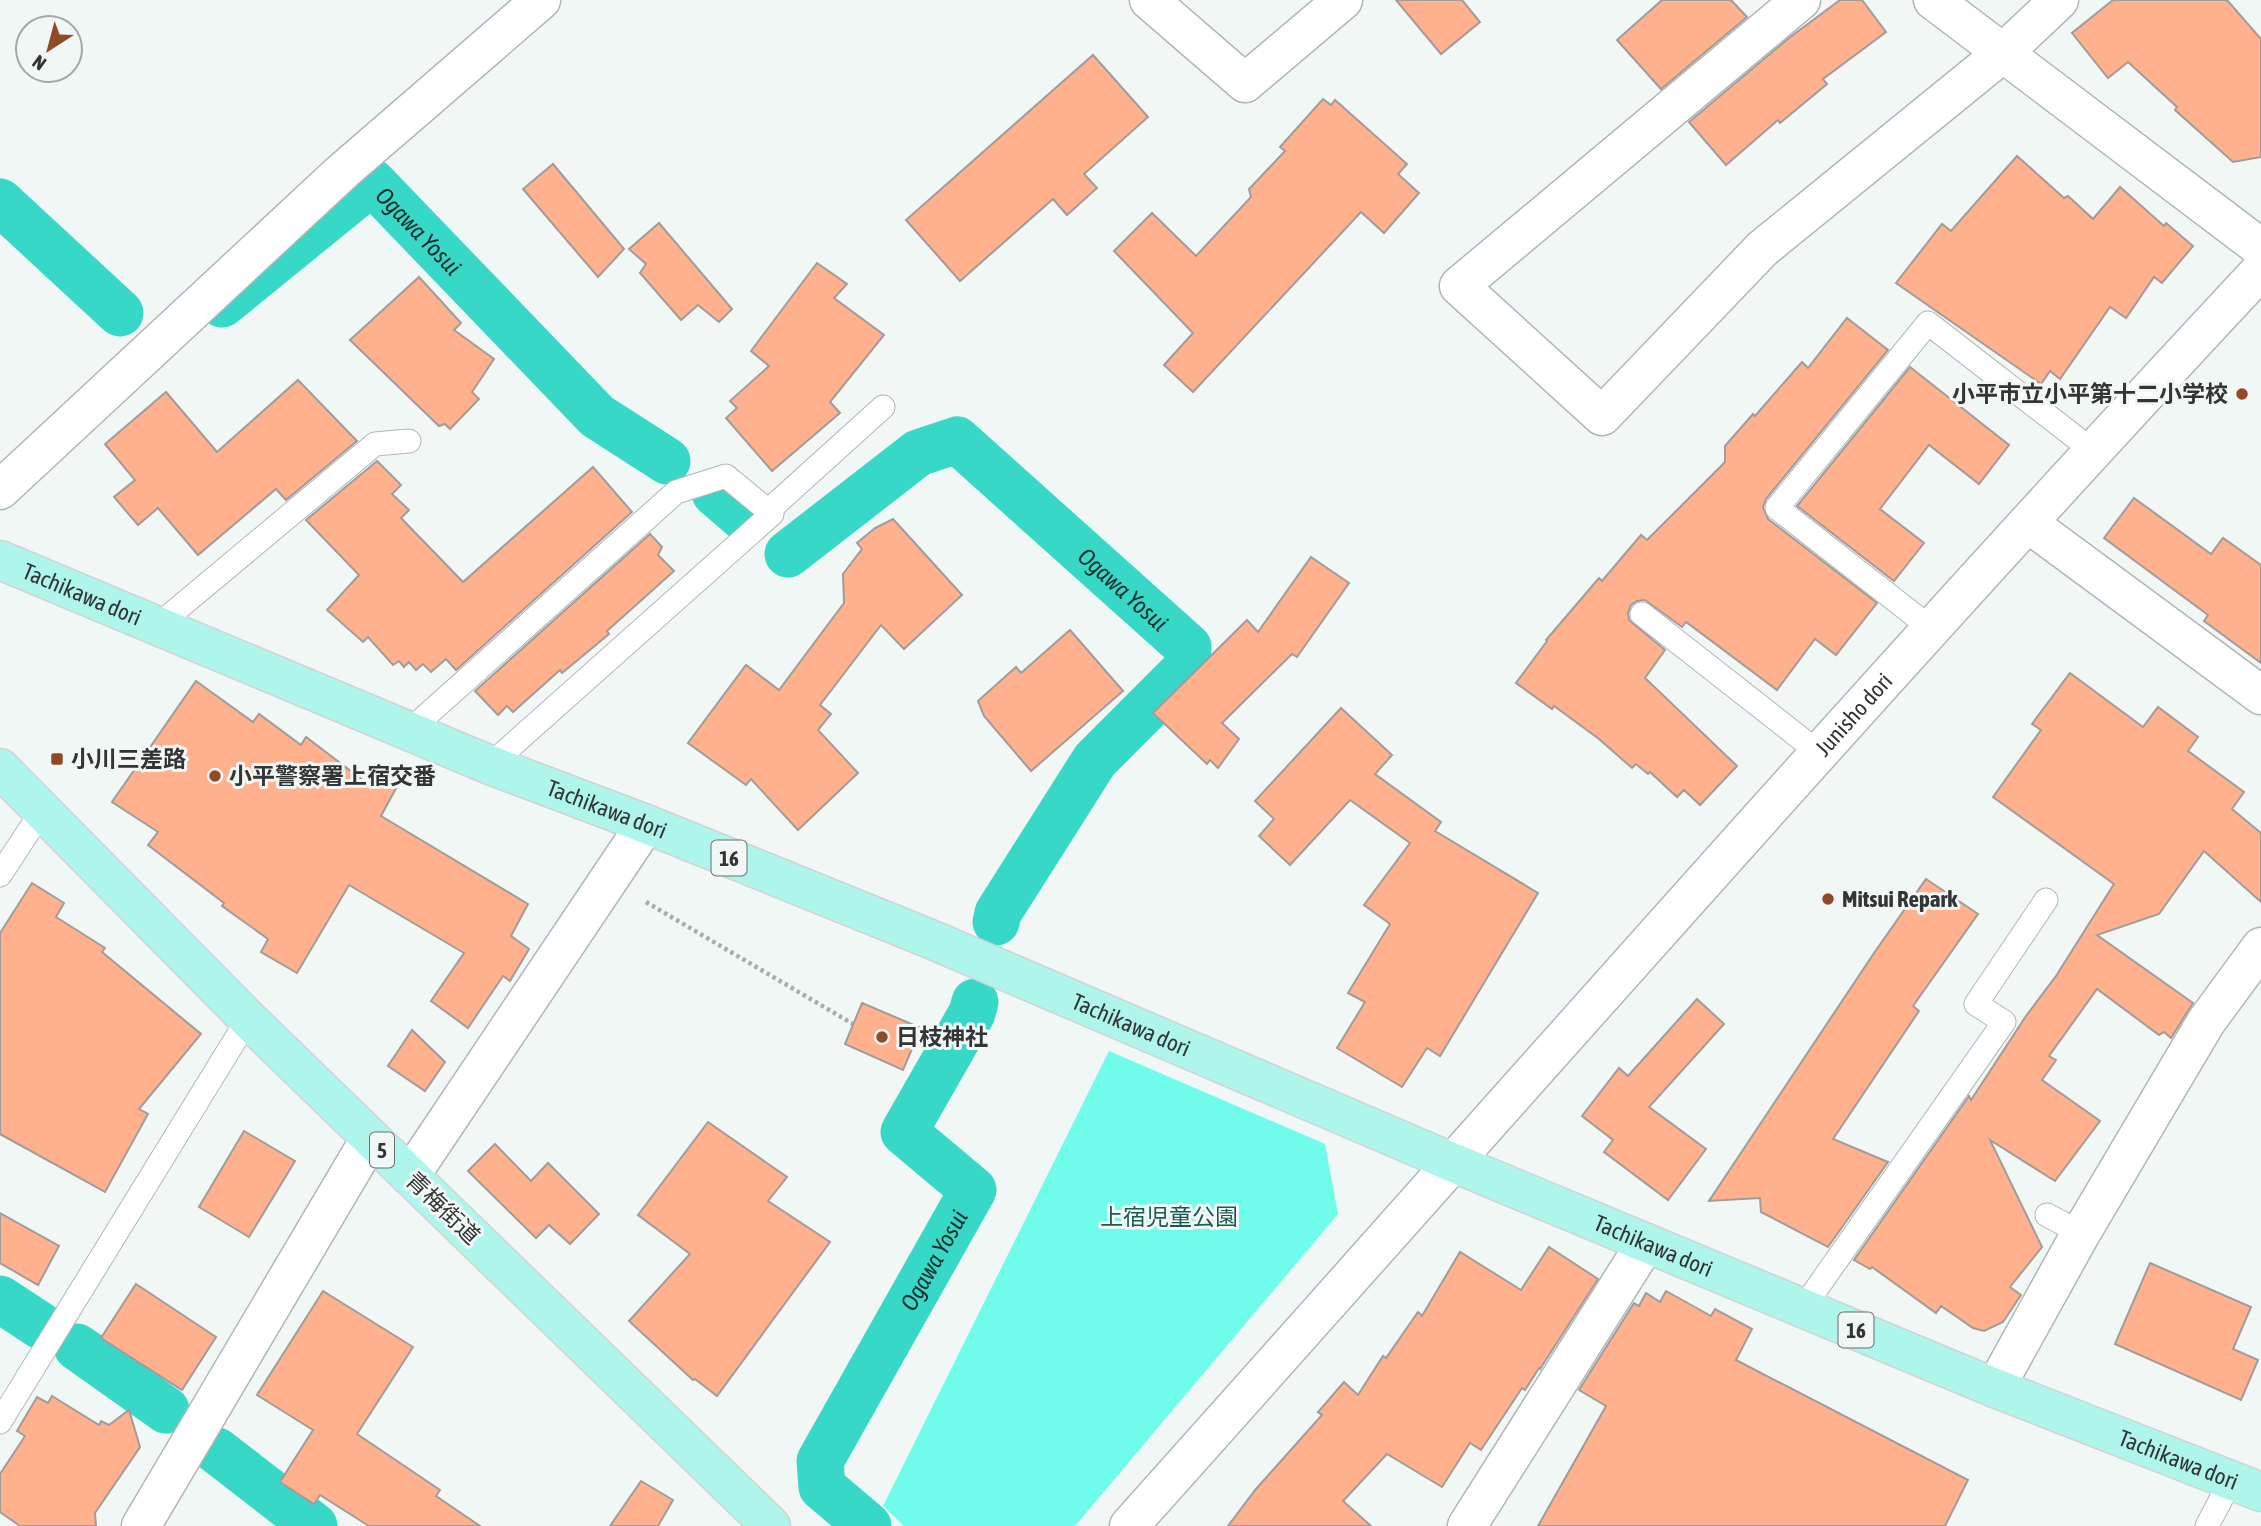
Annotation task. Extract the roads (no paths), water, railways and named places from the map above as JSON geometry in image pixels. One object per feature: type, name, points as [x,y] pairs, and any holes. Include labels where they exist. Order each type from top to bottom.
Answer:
[{"type":"main road","name":"Tachikawa dori","points":[[0,560],[490,765],[646,824],[928,938],[1454,1163],[1995,1388],[2246,1486]]},
{"type":"main road","name":"青梅街道","points":[[0,768],[370,1139],[771,1526]]},
{"type":"street","points":[[0,490],[342,172],[541,0]]},
{"type":"street","points":[[1149,0],[1245,83],[1343,0]]},
{"type":"street","points":[[1801,0],[1459,286],[1601,416],[1762,249],[2003,53],[2059,0]]},
{"type":"street","points":[[1933,0],[2261,248]]},
{"type":"street","name":"Junisho dori","points":[[1129,1526],[1818,752],[2261,271]]},
{"type":"street","points":[[2028,523],[2261,695]]},
{"type":"street","points":[[410,1176],[646,824]]},
{"type":"street","points":[[1995,1388],[2081,1233],[2206,1022],[2261,947]]},
{"type":"street","points":[[141,1526],[370,1139]]},
{"type":"street","points":[[1468,1526],[1646,1242]]},
{"type":"lane","points":[[1932,629],[1777,508],[1928,323],[2093,451]]},
{"type":"lane","points":[[768,511],[883,407]]},
{"type":"lane","points":[[157,626],[375,444],[409,441]]},
{"type":"lane","points":[[410,731],[676,492],[726,476],[772,514],[490,765]]},
{"type":"lane","points":[[1642,614],[1818,752]]},
{"type":"lane","points":[[0,876],[42,811]]},
{"type":"lane","points":[[1803,1308],[2004,1023],[1976,1004],[2046,900]]},
{"type":"lane","points":[[0,1422],[248,1019]]},
{"type":"lane","points":[[2047,1215],[2081,1233]]},
{"type":"lane","points":[[2207,1526],[2246,1486]]},
{"type":"waterway","name":"Ogawa Yosui","points":[[222,304],[372,182],[597,416],[667,461]]},
{"type":"waterway","name":"Ogawa Yosui","points":[[0,202],[120,313]]},
{"type":"waterway","name":"Ogawa Yosui","points":[[788,554],[918,453],[957,440],[1188,647],[1187,668],[1095,760],[998,913],[996,922]]},
{"type":"waterway","name":"Ogawa Yosui","points":[[715,493],[744,518]]},
{"type":"waterway","name":"Ogawa Yosui","points":[[868,1526],[822,1487],[820,1461],[973,1190],[904,1132],[972,1013],[975,1002]]},
{"type":"waterway","points":[[0,1299],[41,1326]]},
{"type":"waterway","points":[[77,1347],[166,1410]]},
{"type":"waterway","points":[[217,1451],[314,1526]]},
{"type":"place","name":"小平市立小平第十二小学校","points":[[2242,394]]},
{"type":"place","name":"小川三差路","points":[[57,759]]},
{"type":"place","name":"小平警察署上宿交番","points":[[215,776]]},
{"type":"place","name":"Mitsui Repark","points":[[1828,899]]},
{"type":"place","name":"日枝神社","points":[[882,1037]]},
{"type":"park label","name":"上宿児童公園","points":[[1169,1217]]}]
